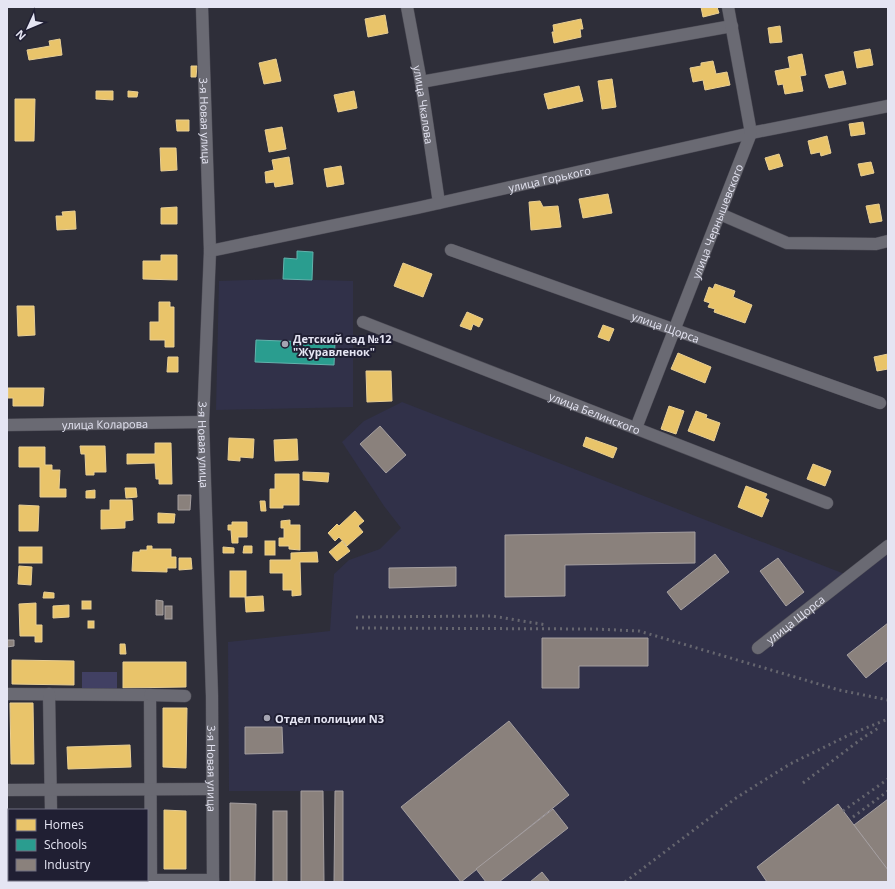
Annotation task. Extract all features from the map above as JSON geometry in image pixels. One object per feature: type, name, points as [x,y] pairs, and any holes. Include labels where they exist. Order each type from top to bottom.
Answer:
[{"type":"street","name":"3-я Новая улица","points":[[202,7],[210,251],[203,422],[212,696],[213,881]]},
{"type":"street","name":"улица Чкалова","points":[[407,7],[421,82],[439,203]]},
{"type":"street","points":[[728,7],[752,133]]},
{"type":"street","points":[[421,82],[732,26]]},
{"type":"street","name":"улица Горького","points":[[210,251],[439,203],[752,133],[888,106]]},
{"type":"street","name":"улица Чернышевского","points":[[636,428],[752,133]]},
{"type":"street","points":[[720,214],[787,243],[876,244],[888,241]]},
{"type":"street","name":"улица Щорса","points":[[451,250],[880,403]]},
{"type":"street","name":"улица Белинского","points":[[363,322],[827,503]]},
{"type":"street","name":"улица Коларова","points":[[7,425],[203,422]]},
{"type":"street","name":"улица Щорса","points":[[758,648],[888,546]]},
{"type":"street","points":[[7,694],[185,696]]},
{"type":"street","points":[[49,694],[51,809]]},
{"type":"street","points":[[150,695],[151,880],[213,881]]},
{"type":"street","points":[[7,790],[212,789]]},
{"type":"shaded area","name":"Детский сад №12 \"Журавленок\"","points":[[283,279],[353,281],[353,407],[216,410],[219,281]]},
{"type":"shaded area","points":[[402,402],[855,578],[888,553],[888,882],[343,882],[343,791],[229,791],[228,642],[330,631],[334,574],[349,560],[380,549],[401,528],[384,506],[342,442],[364,421]]},
{"type":"shaded area","points":[[82,672],[117,672],[117,692],[82,692]]},
{"type":"building: Homes","points":[[701,7],[717,7],[719,13],[703,17]]},
{"type":"building: Homes","points":[[385,15],[388,33],[368,37],[365,19]]},
{"type":"building: Homes","points":[[581,19],[583,29],[580,29],[581,37],[554,43],[552,32],[554,32],[553,25]]},
{"type":"building: Homes","points":[[780,26],[782,42],[770,43],[768,28]]},
{"type":"building: Homes","points":[[60,39],[62,55],[29,60],[27,50],[50,46],[49,41]]},
{"type":"building: Homes","points":[[870,49],[873,65],[857,68],[854,52]]},
{"type":"building: Homes","points":[[802,54],[806,75],[800,76],[803,91],[785,94],[783,84],[778,85],[775,71],[790,68],[788,57]]},
{"type":"building: Homes","points":[[276,59],[281,81],[264,84],[259,63]]},
{"type":"building: Homes","points":[[713,61],[716,74],[727,72],[730,85],[705,90],[703,80],[693,82],[690,68],[701,66],[701,63]]},
{"type":"building: Homes","points":[[191,66],[197,66],[196,77],[191,77]]},
{"type":"building: Homes","points":[[843,71],[846,84],[829,88],[825,75]]},
{"type":"building: Homes","points":[[612,79],[616,107],[602,109],[598,81]]},
{"type":"building: Homes","points":[[579,86],[583,101],[548,109],[544,94]]},
{"type":"building: Homes","points":[[96,91],[113,91],[113,100],[96,99]]},
{"type":"building: Homes","points":[[128,91],[138,92],[137,97],[128,97]]},
{"type":"building: Homes","points":[[354,91],[357,108],[338,112],[334,95]]},
{"type":"building: Homes","points":[[15,99],[35,99],[34,141],[15,141]]},
{"type":"building: Homes","points":[[176,120],[189,120],[189,131],[177,131]]},
{"type":"building: Homes","points":[[863,122],[865,134],[851,136],[849,124]]},
{"type":"building: Homes","points":[[282,127],[286,149],[269,152],[265,130]]},
{"type":"building: Homes","points":[[827,136],[831,153],[821,156],[820,152],[811,154],[808,141]]},
{"type":"building: Homes","points":[[160,148],[176,148],[177,170],[161,171]]},
{"type":"building: Homes","points":[[779,154],[783,166],[769,170],[765,158]]},
{"type":"building: Homes","points":[[289,157],[293,184],[275,187],[274,182],[266,183],[265,172],[274,170],[272,160]]},
{"type":"building: Homes","points":[[871,162],[874,173],[861,176],[858,164]]},
{"type":"building: Homes","points":[[341,166],[344,184],[327,187],[324,169]]},
{"type":"building: Homes","points":[[608,194],[612,213],[583,218],[579,199]]},
{"type":"building: Homes","points":[[540,201],[543,207],[558,206],[561,227],[531,230],[529,202]]},
{"type":"building: Homes","points":[[879,204],[882,221],[870,223],[866,206]]},
{"type":"building: Homes","points":[[177,207],[177,224],[161,224],[161,208]]},
{"type":"building: Homes","points":[[75,211],[76,229],[57,230],[56,216],[63,216],[62,212]]},
{"type":"building: Homes","points":[[161,255],[177,255],[177,280],[143,279],[143,261],[161,261]]},
{"type":"building: Homes","points":[[403,263],[432,274],[423,297],[394,286]]},
{"type":"building: Homes","points":[[715,284],[735,291],[733,297],[752,305],[745,323],[714,312],[715,309],[708,307],[710,303],[704,301],[709,287],[713,289]]},
{"type":"building: Homes","points":[[159,302],[170,302],[170,307],[174,307],[174,347],[165,347],[165,340],[150,340],[150,322],[159,322]]},
{"type":"building: Homes","points":[[17,306],[34,306],[35,335],[18,336]]},
{"type":"building: Homes","points":[[467,312],[483,319],[479,327],[473,324],[471,330],[460,326]]},
{"type":"building: Homes","points":[[603,325],[614,329],[609,341],[598,337]]},
{"type":"building: Homes","points":[[678,353],[711,367],[705,383],[671,369]]},
{"type":"building: Homes","points":[[888,354],[888,369],[877,371],[874,357]]},
{"type":"building: Homes","points":[[168,357],[178,357],[178,372],[167,372]]},
{"type":"building: Homes","points":[[366,371],[391,371],[392,401],[367,402]]},
{"type":"building: Homes","points":[[8,388],[44,388],[43,406],[13,406],[13,398],[8,398]]},
{"type":"building: Homes","points":[[669,406],[684,411],[676,434],[661,429]]},
{"type":"building: Homes","points":[[696,411],[707,415],[706,418],[720,423],[714,441],[688,431]]},
{"type":"building: Homes","points":[[586,437],[617,448],[613,458],[583,446]]},
{"type":"building: Homes","points":[[229,438],[254,439],[253,458],[240,457],[240,461],[228,460]]},
{"type":"building: Homes","points":[[297,439],[298,460],[275,461],[274,440]]},
{"type":"building: Homes","points":[[155,443],[171,443],[172,484],[159,484],[159,479],[156,479],[155,463],[127,464],[127,454],[155,454]]},
{"type":"building: Homes","points":[[80,446],[105,446],[106,472],[94,472],[94,475],[86,475],[85,454],[81,454]]},
{"type":"building: Homes","points":[[19,447],[45,447],[45,465],[52,465],[52,470],[60,470],[59,489],[66,489],[66,497],[40,497],[40,467],[19,467]]},
{"type":"building: Homes","points":[[813,464],[831,471],[825,486],[807,479]]},
{"type":"building: Homes","points":[[303,472],[329,473],[328,482],[303,480]]},
{"type":"building: Homes","points":[[275,474],[299,474],[299,505],[283,505],[283,508],[270,508],[270,489],[275,489]]},
{"type":"building: Homes","points":[[746,486],[767,494],[765,498],[769,500],[762,517],[738,507]]},
{"type":"building: Homes","points":[[125,488],[136,488],[137,497],[126,498]]},
{"type":"building: Homes","points":[[95,490],[95,498],[86,498],[86,491]]},
{"type":"building: Homes","points":[[110,500],[132,500],[133,520],[125,521],[125,528],[101,529],[101,510],[110,510]]},
{"type":"building: Homes","points":[[260,501],[265,501],[266,511],[261,511]]},
{"type":"building: Homes","points":[[19,505],[39,506],[38,531],[19,531]]},
{"type":"building: Homes","points":[[355,511],[364,521],[358,526],[363,532],[347,546],[339,537],[335,541],[328,533],[337,524],[339,526]]},
{"type":"building: Homes","points":[[158,513],[175,514],[174,523],[158,523]]},
{"type":"building: Homes","points":[[290,520],[290,525],[300,525],[300,550],[289,549],[289,546],[279,546],[279,538],[284,538],[284,528],[281,528],[281,521]]},
{"type":"building: Homes","points":[[232,522],[247,522],[247,537],[238,537],[238,543],[232,543],[231,530],[228,530],[228,525],[232,525]]},
{"type":"building: Homes","points":[[265,541],[275,541],[275,555],[265,555]]},
{"type":"building: Homes","points":[[342,541],[350,551],[337,561],[329,552]]},
{"type":"building: Homes","points":[[147,546],[152,546],[152,549],[171,549],[171,557],[176,557],[176,568],[167,568],[167,572],[132,571],[133,552],[147,550]]},
{"type":"building: Homes","points":[[244,546],[252,546],[252,553],[243,553]]},
{"type":"building: Homes","points":[[19,547],[42,547],[42,563],[19,563]]},
{"type":"building: Homes","points":[[223,547],[234,548],[234,553],[223,553]]},
{"type":"building: Homes","points":[[317,552],[318,562],[300,562],[301,595],[292,596],[292,590],[283,590],[283,573],[270,573],[270,560],[291,560],[291,553]]},
{"type":"building: Homes","points":[[179,558],[191,558],[192,569],[179,570]]},
{"type":"building: Homes","points":[[19,566],[32,567],[31,585],[18,584]]},
{"type":"building: Homes","points":[[230,571],[246,571],[246,597],[230,597]]},
{"type":"building: Homes","points":[[44,592],[54,593],[54,598],[43,598]]},
{"type":"building: Homes","points":[[263,596],[264,611],[246,612],[245,597]]},
{"type":"building: Homes","points":[[82,601],[91,601],[91,609],[82,609]]},
{"type":"building: Homes","points":[[36,603],[36,625],[42,625],[42,642],[35,642],[35,636],[20,636],[19,604]]},
{"type":"building: Homes","points":[[69,605],[69,617],[53,618],[53,606]]},
{"type":"building: Homes","points":[[88,621],[94,621],[94,628],[88,628]]},
{"type":"building: Homes","points":[[120,644],[125,644],[126,654],[120,654]]},
{"type":"building: Homes","points":[[12,660],[74,661],[74,685],[12,684]]},
{"type":"building: Homes","points":[[123,662],[186,662],[186,687],[123,688]]},
{"type":"building: Homes","points":[[10,703],[33,703],[34,764],[11,764]]},
{"type":"building: Homes","points":[[163,708],[187,708],[186,768],[163,767]]},
{"type":"building: Homes","points":[[130,745],[131,767],[68,769],[67,747]]},
{"type":"building: Homes","points":[[164,810],[186,811],[186,869],[164,869]]},
{"type":"building: Schools","points":[[297,251],[313,252],[312,280],[283,279],[284,258],[297,259]]},
{"type":"building: Schools","points":[[256,340],[335,343],[334,365],[255,362]]},
{"type":"building: Industry","points":[[380,426],[406,455],[386,473],[360,444]]},
{"type":"building: Industry","points":[[178,495],[191,495],[190,510],[178,510]]},
{"type":"building: Industry","points":[[695,532],[695,563],[565,565],[565,596],[505,597],[505,535]]},
{"type":"building: Industry","points":[[715,554],[729,572],[681,610],[667,592]]},
{"type":"building: Industry","points":[[778,558],[804,592],[786,606],[760,571]]},
{"type":"building: Industry","points":[[456,567],[456,586],[389,588],[389,568]]},
{"type":"building: Industry","points":[[156,600],[163,601],[163,615],[156,615]]},
{"type":"building: Industry","points":[[165,606],[172,606],[172,619],[165,619]]},
{"type":"building: Industry","points":[[888,623],[888,660],[866,678],[847,655]]},
{"type":"building: Industry","points":[[542,638],[648,638],[648,666],[579,666],[579,688],[542,688]]},
{"type":"building: Industry","points":[[7,640],[14,640],[14,646],[7,647]]},
{"type":"building: Industry","points":[[509,721],[569,795],[461,882],[401,807]]},
{"type":"building: Industry","points":[[245,727],[282,727],[283,753],[245,754]]},
{"type":"building: Industry","points":[[301,791],[323,791],[324,882],[301,882]]},
{"type":"building: Industry","points":[[335,791],[343,791],[343,882],[334,882]]},
{"type":"building: Industry","points":[[888,799],[888,870],[854,825]]},
{"type":"building: Industry","points":[[230,803],[256,804],[255,882],[230,882]]},
{"type":"building: Industry","points":[[838,804],[888,870],[888,882],[767,882],[757,867]]},
{"type":"building: Industry","points":[[553,809],[568,828],[499,882],[486,882],[476,869]]},
{"type":"building: Industry","points":[[273,811],[287,811],[287,882],[273,882]]},
{"type":"building: Industry","points":[[542,872],[550,882],[530,882]]},
{"type":"railway","points":[[356,617],[492,616],[547,625]]},
{"type":"railway","points":[[356,628],[595,629],[639,631],[839,690],[888,700]]},
{"type":"railway","points":[[625,882],[736,798],[790,764],[851,734],[888,719]]},
{"type":"railway","points":[[803,783],[864,737],[880,727]]},
{"type":"railway","points":[[843,811],[888,779]]},
{"type":"railway","points":[[853,817],[888,791]]},
{"type":"place","name":"Детский сад №12 \"Журавленок\"","points":[[285,344]]},
{"type":"place","name":"Отдел полиции N3","points":[[267,718]]}]
